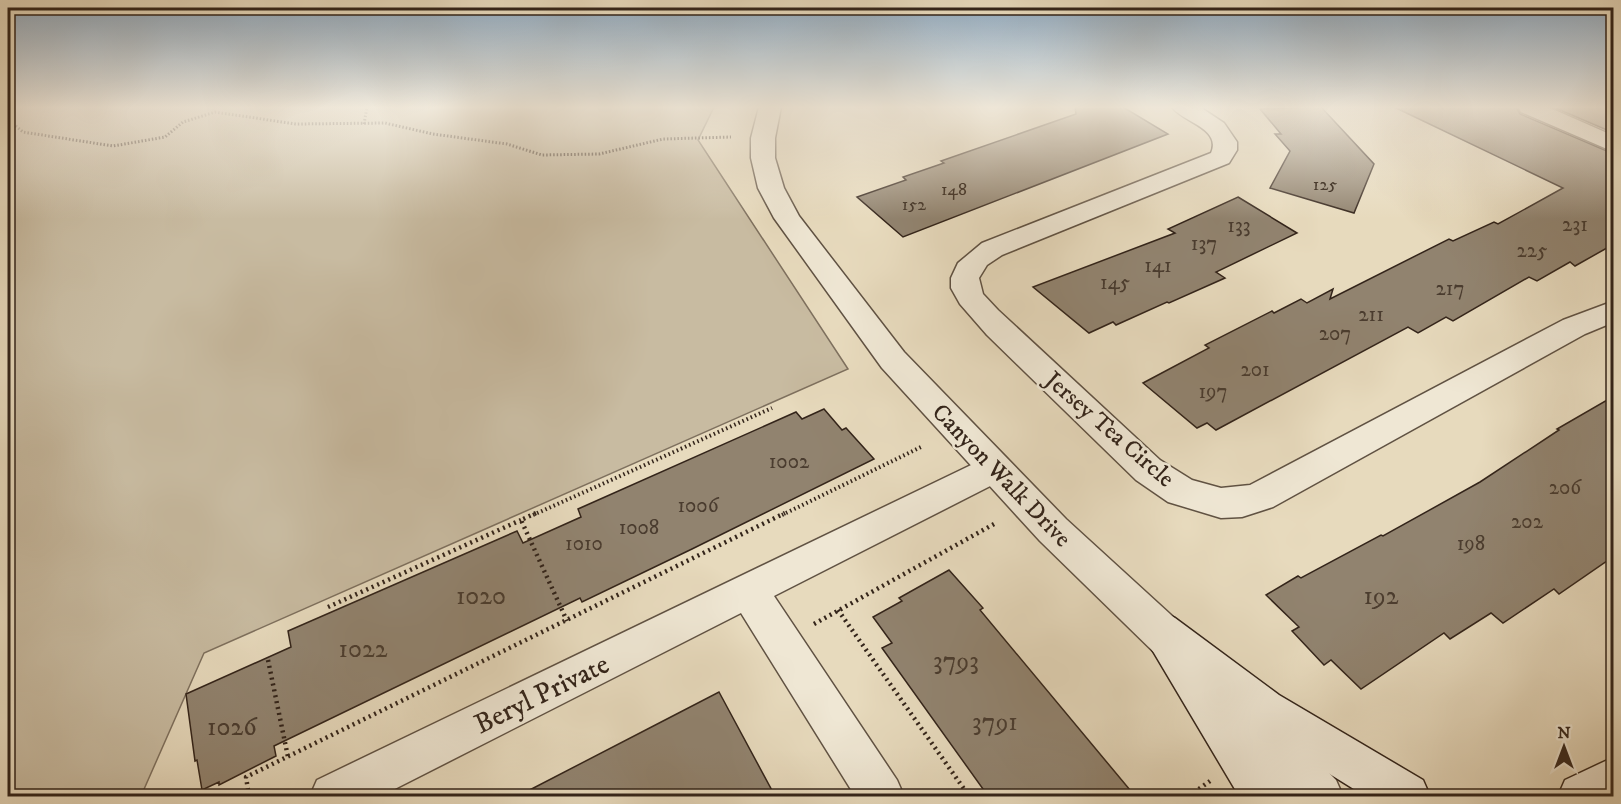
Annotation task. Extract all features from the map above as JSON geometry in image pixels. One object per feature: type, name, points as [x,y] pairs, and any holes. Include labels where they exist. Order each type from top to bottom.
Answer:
[{"type":"street","name":"Canyon Walk Drive","points":[[763,145],[763,158],[771,188],[787,218],[893,360],[1053,530],[1161,631],[1320,796]]},
{"type":"street","name":"Jersey Tea Circle","points":[[1227,145],[1226,151],[1220,158],[992,249],[973,260],[965,272],[965,290],[978,308],[1148,470],[1181,492],[1221,503],[1242,502],[1260,497],[1574,327],[1614,311]]},
{"type":"street","name":"Beryl Private","points":[[333,796],[994,468]]},
{"type":"street","points":[[748,590],[880,796]]},
{"type":"street","points":[[1161,631],[1265,796]]},
{"type":"street","points":[[1161,631],[1264,710],[1407,796]]},
{"type":"street","points":[[1581,796],[1614,780]]},
{"type":"path","points":[[104,145],[131,145]]},
{"type":"path","points":[[509,145],[542,155],[599,154],[639,145]]},
{"type":"path","points":[[328,607],[772,408]]},
{"type":"path","points":[[249,796],[246,777],[923,446]]},
{"type":"path","points":[[521,520],[567,621]]},
{"type":"path","points":[[782,642],[994,524]]},
{"type":"path","points":[[838,610],[969,796]]},
{"type":"path","points":[[268,660],[288,757]]},
{"type":"path","points":[[1188,796],[1214,778]]},
{"type":"shaded area","points":[[8,145],[701,145],[848,369],[204,653],[141,796],[8,796]]},
{"type":"building","points":[[988,145],[1141,145],[903,237],[857,197],[906,180],[903,177],[944,163],[941,161]]},
{"type":"building","points":[[1284,145],[1356,145],[1374,164],[1354,213],[1270,188],[1290,151]]},
{"type":"building","points":[[1472,145],[1592,145],[1614,154],[1614,244],[1575,266],[1570,262],[1537,281],[1529,277],[1453,321],[1446,317],[1418,333],[1408,327],[1216,430],[1207,423],[1197,428],[1143,383],[1209,348],[1205,345],[1272,311],[1274,313],[1301,299],[1307,303],[1333,289],[1330,299],[1449,239],[1453,241],[1494,222],[1498,224],[1563,188]]},
{"type":"building","points":[[1238,197],[1297,233],[1216,272],[1225,278],[1169,303],[1116,325],[1113,322],[1089,333],[1033,287],[1175,233],[1168,229]]},
{"type":"building","points":[[1614,396],[1614,556],[1559,594],[1554,589],[1503,623],[1491,613],[1450,639],[1444,633],[1361,689],[1331,660],[1324,665],[1292,631],[1299,627],[1266,595],[1298,576],[1301,578],[1381,535],[1383,536],[1480,482],[1559,430],[1557,429]]},
{"type":"building","points":[[824,409],[842,430],[846,428],[874,459],[582,602],[580,598],[274,746],[276,756],[219,785],[219,782],[202,790],[197,760],[195,761],[186,694],[291,647],[288,631],[517,531],[523,543],[581,517],[578,509],[796,412],[802,419]]},
{"type":"building","points":[[949,570],[983,608],[980,610],[1135,796],[988,796],[882,648],[892,643],[873,617],[902,601],[899,598]]},
{"type":"building","points":[[719,692],[775,796],[518,796],[665,720]]}]
